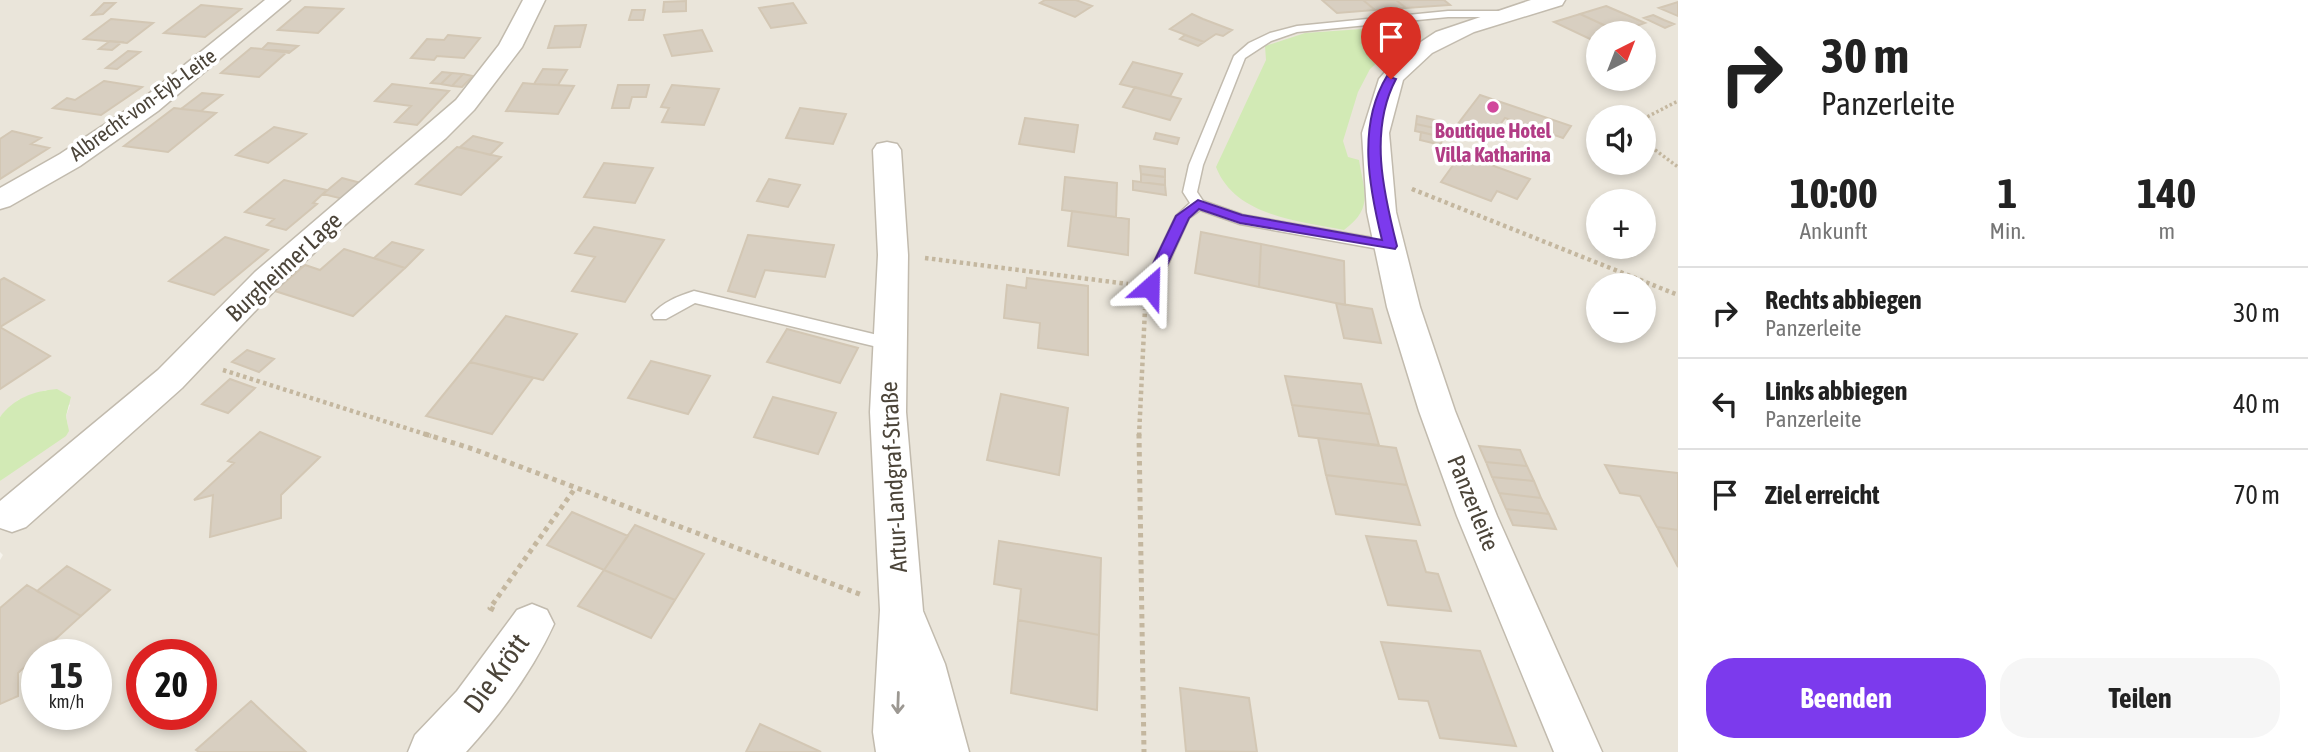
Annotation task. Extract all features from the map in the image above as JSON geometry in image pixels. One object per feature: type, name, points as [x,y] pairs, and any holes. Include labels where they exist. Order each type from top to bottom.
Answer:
[{"type":"street","name":"Albrecht-von-Eyb-Leite","points":[[0,200],[69,160],[149,106],[279,0]]},
{"type":"street","name":"Burgheimer Lage","points":[[12,515],[122,422],[321,229],[437,132],[465,105],[510,47],[534,0]]},
{"type":"street","points":[[1489,0],[1509,14]]},
{"type":"street","name":"Panzerleite","points":[[1554,0],[1467,26],[1409,58],[1391,79],[1380,99],[1374,151],[1378,195],[1408,328],[1450,447],[1518,616],[1578,752]]},
{"type":"street","name":"Artur-Landgraf-Straße","points":[[887,150],[893,255],[888,412],[902,610],[897,732],[900,752]]},
{"type":"street","name":"Artur-Landgraf-Straße","points":[[902,610],[923,664],[945,752]]},
{"type":"street","name":"Die Krött","points":[[432,752],[446,740],[487,691],[532,624]]},
{"type":"lane","name":"Panzerleite","points":[[1198,204],[1190,192],[1196,165],[1241,56],[1252,45],[1275,34],[1297,29],[1448,14],[1509,14]]},
{"type":"lane","points":[[1150,287],[1183,216],[1198,204],[1240,219],[1390,246]]},
{"type":"lane","points":[[660,315],[679,302],[694,297],[890,344]]},
{"type":"path","points":[[1656,112],[1678,101]]},
{"type":"path","points":[[1656,151],[1678,167]]},
{"type":"path","points":[[1404,186],[1678,295]]},
{"type":"path","points":[[946,260],[1128,284]]},
{"type":"path","points":[[1144,752],[1142,531],[1138,450],[1140,367],[1145,307],[1150,287]]},
{"type":"path","points":[[189,359],[473,449],[902,610]]},
{"type":"path","points":[[532,624],[490,608],[576,487]]},
{"type":"shaded area","points":[[0,0],[1678,0],[1678,752],[0,752],[0,560],[3,555],[0,552],[0,481],[68,426],[66,416],[70,405],[46,390],[18,400],[0,417]]},
{"type":"green space","points":[[1377,28],[1400,43],[1370,69],[1358,92],[1343,141],[1348,157],[1359,160],[1365,199],[1360,214],[1344,230],[1270,214],[1238,196],[1225,183],[1216,167],[1266,60],[1265,46],[1305,33]]},
{"type":"green space","points":[[57,389],[71,397],[66,416],[69,431],[66,436],[0,481],[0,417],[25,397]]},
{"type":"building","points":[[1045,0],[1076,0],[1092,6],[1075,17],[1040,3]]},
{"type":"building","points":[[1322,0],[1363,0],[1375,10],[1337,13]]},
{"type":"building","points":[[1363,0],[1396,0],[1406,8],[1375,10]]},
{"type":"building","points":[[1396,0],[1444,0],[1450,5],[1406,8]]},
{"type":"building","points":[[686,1],[686,11],[663,12],[664,2]]},
{"type":"building","points":[[1678,2],[1678,16],[1659,8]]},
{"type":"building","points":[[104,3],[115,3],[103,14],[92,15]]},
{"type":"building","points":[[793,3],[806,23],[771,28],[759,8]]},
{"type":"building","points":[[201,5],[241,9],[205,37],[164,33]]},
{"type":"building","points":[[1606,6],[1640,21],[1595,21],[1580,14]]},
{"type":"building","points":[[305,7],[343,9],[318,33],[278,30]]},
{"type":"building","points":[[632,10],[645,10],[643,20],[629,20]]},
{"type":"building","points":[[1192,14],[1232,30],[1223,36],[1216,34],[1204,42],[1170,29]]},
{"type":"building","points":[[1580,14],[1595,21],[1586,21],[1586,37],[1554,22]]},
{"type":"building","points":[[1653,15],[1674,24],[1665,28],[1656,24],[1656,21],[1644,18]]},
{"type":"building","points":[[111,19],[153,23],[127,43],[84,39]]},
{"type":"building","points":[[586,25],[580,47],[548,48],[555,26]]},
{"type":"building","points":[[702,30],[712,51],[672,56],[664,35]]},
{"type":"building","points":[[448,35],[480,38],[464,58],[411,58],[427,39],[444,40]]},
{"type":"building","points":[[1185,35],[1204,42],[1198,46],[1180,39]]},
{"type":"building","points":[[110,41],[122,42],[112,50],[99,49]]},
{"type":"building","points":[[268,43],[298,46],[289,53],[262,49]]},
{"type":"building","points":[[251,48],[288,51],[259,77],[221,73]]},
{"type":"building","points":[[128,51],[140,52],[117,69],[106,68]]},
{"type":"building","points":[[1133,62],[1182,74],[1170,96],[1120,84]]},
{"type":"building","points":[[543,69],[567,70],[558,85],[534,84]]},
{"type":"building","points":[[442,72],[452,73],[441,84],[431,83]]},
{"type":"building","points":[[452,73],[463,74],[452,86],[441,84]]},
{"type":"building","points":[[463,74],[473,76],[462,87],[452,86]]},
{"type":"building","points":[[104,81],[142,87],[101,115],[53,108],[67,98],[75,100]]},
{"type":"building","points":[[523,83],[574,86],[558,114],[506,111]]},
{"type":"building","points":[[392,84],[449,91],[417,125],[395,122],[411,106],[375,101]]},
{"type":"building","points":[[618,85],[649,85],[646,97],[632,97],[629,108],[612,108]]},
{"type":"building","points":[[672,85],[719,89],[704,125],[662,122],[669,108],[661,107]]},
{"type":"building","points":[[1135,87],[1181,99],[1170,120],[1123,107]]},
{"type":"building","points":[[202,93],[222,95],[201,111],[181,109]]},
{"type":"building","name":"Boutique Hotel Villa Katharina","points":[[1480,95],[1571,126],[1563,138],[1505,118],[1491,137],[1457,125]]},
{"type":"building","points":[[174,108],[216,113],[168,152],[124,146]]},
{"type":"building","points":[[800,108],[846,114],[833,144],[786,138]]},
{"type":"building","points":[[1417,116],[1439,121],[1439,129],[1416,124]]},
{"type":"building","points":[[1025,118],[1078,125],[1074,152],[1019,144]]},
{"type":"building","points":[[1416,124],[1439,129],[1438,136],[1415,131]]},
{"type":"building","points":[[274,127],[306,134],[268,163],[236,155]]},
{"type":"building","points":[[12,131],[41,138],[31,144],[49,148],[0,179],[0,139]]},
{"type":"building","points":[[1421,132],[1442,137],[1441,145],[1420,140]]},
{"type":"building","points":[[1156,133],[1179,138],[1177,144],[1154,139]]},
{"type":"building","points":[[473,136],[502,143],[490,155],[460,147]]},
{"type":"building","points":[[457,147],[501,157],[461,195],[416,184]]},
{"type":"building","points":[[1464,150],[1494,161],[1491,165],[1530,179],[1517,199],[1497,191],[1491,201],[1441,182]]},
{"type":"building","points":[[604,163],[653,168],[635,203],[584,197]]},
{"type":"building","points":[[1140,166],[1165,169],[1165,177],[1141,174]]},
{"type":"building","points":[[1141,174],[1165,177],[1165,185],[1141,182]]},
{"type":"building","points":[[1065,177],[1117,183],[1116,217],[1062,210]]},
{"type":"building","points":[[342,178],[361,183],[343,199],[323,194]]},
{"type":"building","points":[[769,179],[800,185],[788,207],[757,201]]},
{"type":"building","points":[[284,180],[327,190],[313,203],[317,204],[286,230],[267,225],[274,219],[245,212]]},
{"type":"building","points":[[1133,181],[1165,185],[1166,195],[1133,190]]},
{"type":"building","points":[[1072,211],[1129,219],[1128,255],[1068,246]]},
{"type":"building","points":[[594,227],[664,240],[625,302],[572,291],[595,257],[575,253]]},
{"type":"building","points":[[1201,232],[1261,244],[1259,287],[1195,273]]},
{"type":"building","points":[[748,235],[834,245],[825,277],[765,270],[755,297],[728,291]]},
{"type":"building","points":[[225,237],[268,250],[214,295],[169,281]]},
{"type":"building","points":[[392,242],[423,250],[405,268],[374,258]]},
{"type":"building","points":[[1261,244],[1344,261],[1345,305],[1259,287]]},
{"type":"building","points":[[344,249],[405,268],[353,316],[275,291],[305,265],[320,270]]},
{"type":"building","points":[[4,278],[44,300],[0,327],[0,280]]},
{"type":"building","points":[[1027,278],[1088,286],[1088,355],[1038,348],[1040,323],[1004,318],[1007,285],[1026,288]]},
{"type":"building","points":[[1336,303],[1372,309],[1381,343],[1344,338]]},
{"type":"building","points":[[506,316],[577,334],[543,380],[470,362]]},
{"type":"building","points":[[0,327],[50,356],[0,389]]},
{"type":"building","points":[[787,329],[858,348],[840,383],[767,362]]},
{"type":"building","points":[[247,350],[274,359],[259,372],[232,362]]},
{"type":"building","points":[[651,361],[710,376],[688,414],[628,398]]},
{"type":"building","points":[[470,362],[533,378],[492,434],[426,416]]},
{"type":"building","points":[[1285,376],[1361,384],[1370,414],[1292,405]]},
{"type":"building","points":[[230,379],[255,388],[228,413],[202,404]]},
{"type":"building","points":[[1001,394],[1068,408],[1059,475],[987,460]]},
{"type":"building","points":[[773,397],[836,413],[818,454],[754,437]]},
{"type":"building","points":[[1292,405],[1370,414],[1379,445],[1299,436]]},
{"type":"building","points":[[260,432],[320,457],[281,495],[281,518],[210,537],[213,495],[194,500],[234,463],[228,461]]},
{"type":"building","points":[[1318,438],[1396,448],[1407,485],[1326,475]]},
{"type":"building","points":[[1479,446],[1520,450],[1527,466],[1486,462]]},
{"type":"building","points":[[1486,462],[1527,466],[1534,481],[1492,477]]},
{"type":"building","points":[[1605,465],[1678,473],[1678,530],[1657,527],[1640,496],[1620,493]]},
{"type":"building","points":[[1326,475],[1407,485],[1420,525],[1336,514]]},
{"type":"building","points":[[1492,477],[1534,481],[1541,498],[1499,493]]},
{"type":"building","points":[[1499,493],[1541,498],[1549,514],[1506,509]]},
{"type":"building","points":[[1506,509],[1549,514],[1556,529],[1513,525]]},
{"type":"building","points":[[572,512],[628,536],[604,570],[547,545]]},
{"type":"building","points":[[635,525],[704,554],[675,600],[604,570]]},
{"type":"building","points":[[1657,527],[1678,530],[1678,567]]},
{"type":"building","points":[[1366,536],[1416,541],[1426,572],[1438,574],[1451,611],[1388,605]]},
{"type":"building","points":[[999,541],[1101,558],[1099,635],[1018,620],[1021,589],[994,584]]},
{"type":"building","points":[[67,566],[110,590],[81,616],[37,591]]},
{"type":"building","points":[[604,570],[675,600],[651,638],[578,606]]},
{"type":"building","points":[[27,585],[81,616],[56,639],[21,639],[18,696],[0,704],[0,608]]},
{"type":"building","points":[[1018,620],[1099,635],[1097,710],[1011,693]]},
{"type":"building","points":[[1381,642],[1480,651],[1516,746],[1440,738],[1428,701],[1399,699]]},
{"type":"building","points":[[1180,688],[1249,698],[1257,752],[1186,751]]},
{"type":"building","points":[[251,701],[306,752],[196,750]]},
{"type":"building","points":[[760,724],[821,752],[746,752]]},
{"type":"place","name":"Boutique Hotel Villa Katharina","points":[[1493,107]]},
{"type":"route","points":[[1150,287],[1183,216],[1198,204],[1240,219],[1390,246],[1378,195],[1374,151],[1380,99],[1391,79]]}]
